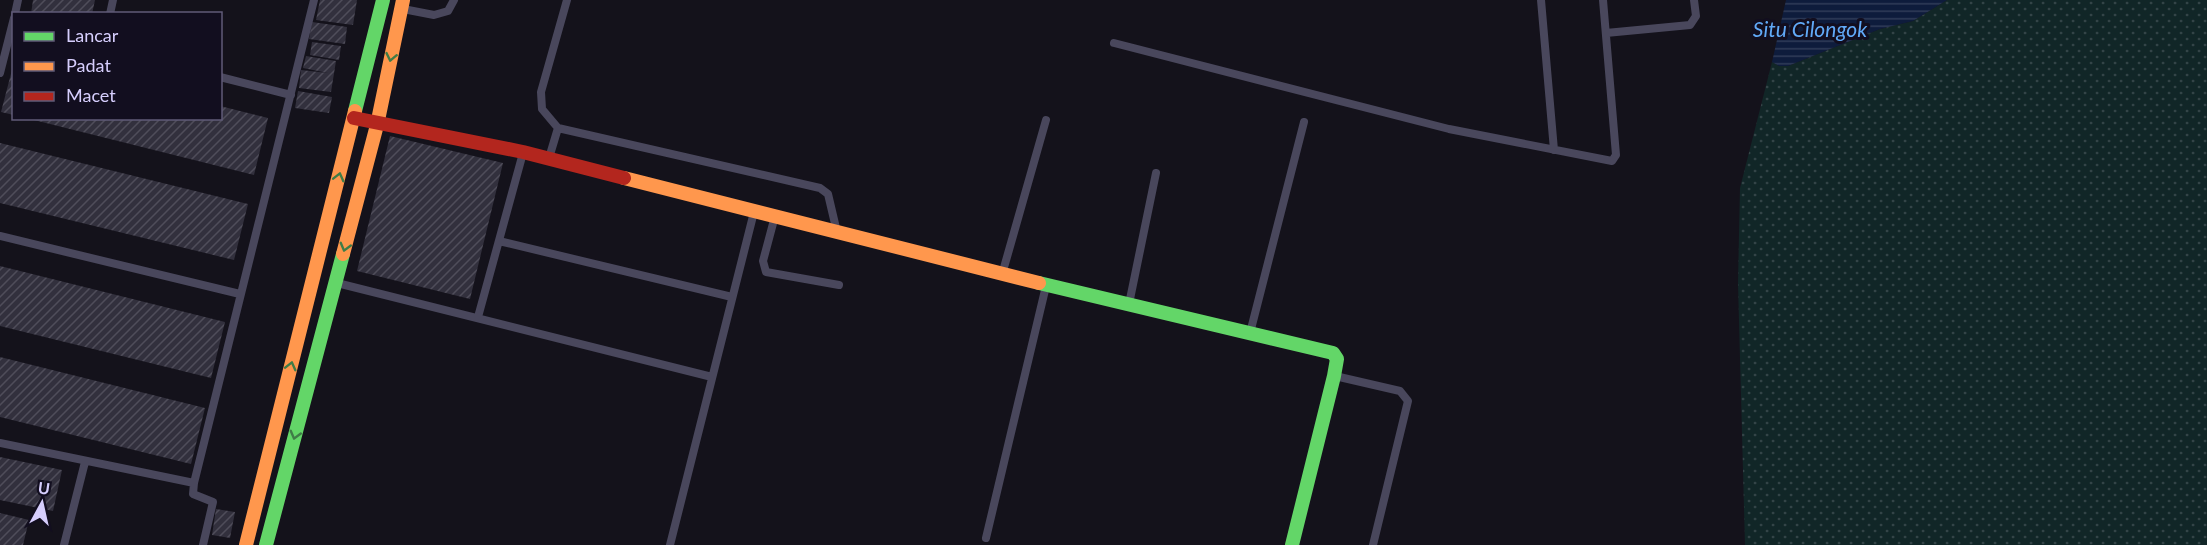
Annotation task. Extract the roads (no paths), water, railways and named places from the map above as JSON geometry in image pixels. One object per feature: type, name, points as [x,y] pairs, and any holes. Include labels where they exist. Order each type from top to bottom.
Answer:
[{"type":"street","points":[[246,545],[383,0]]},
{"type":"street","points":[[266,545],[377,125],[403,4]]},
{"type":"street","points":[[354,118],[377,125],[523,152],[1128,305],[1333,353],[1337,359],[1334,376],[1292,545]]},
{"type":"street","points":[[283,400],[303,406]]},
{"type":"lane","points":[[202,545],[213,502],[193,494],[194,483],[314,0]]},
{"type":"lane","points":[[403,4],[434,15],[448,11],[454,0]]},
{"type":"lane","points":[[567,0],[541,92],[543,109],[558,128],[820,188],[828,194],[834,211],[836,230]]},
{"type":"lane","points":[[1541,0],[1554,150]]},
{"type":"lane","points":[[1114,43],[1449,129],[1607,161],[1615,159],[1603,0]]},
{"type":"lane","points":[[1606,33],[1690,25],[1696,16],[1694,0]]},
{"type":"lane","points":[[0,73],[12,27]]},
{"type":"lane","points":[[222,78],[291,95]]},
{"type":"lane","points":[[1003,272],[1046,120]]},
{"type":"lane","points":[[1249,335],[1304,122]]},
{"type":"lane","points":[[549,159],[558,128]]},
{"type":"lane","points":[[478,316],[523,152]]},
{"type":"lane","points":[[1128,305],[1156,173]]},
{"type":"lane","points":[[670,545],[754,209]]},
{"type":"lane","points":[[775,214],[763,261],[766,272],[839,285]]},
{"type":"lane","points":[[0,236],[240,294]]},
{"type":"lane","points":[[499,241],[732,297]]},
{"type":"lane","points":[[335,283],[478,316],[712,377]]},
{"type":"lane","points":[[986,538],[1047,284]]},
{"type":"lane","points":[[1334,376],[1400,390],[1408,401],[1373,545]]},
{"type":"lane","points":[[0,443],[194,483]]},
{"type":"lane","points":[[64,545],[85,462]]},
{"type":"water","name":"Situ Cilongok","points":[[1786,0],[1947,0],[1913,21],[1880,29],[1788,66],[1779,66],[1772,62]]}]
